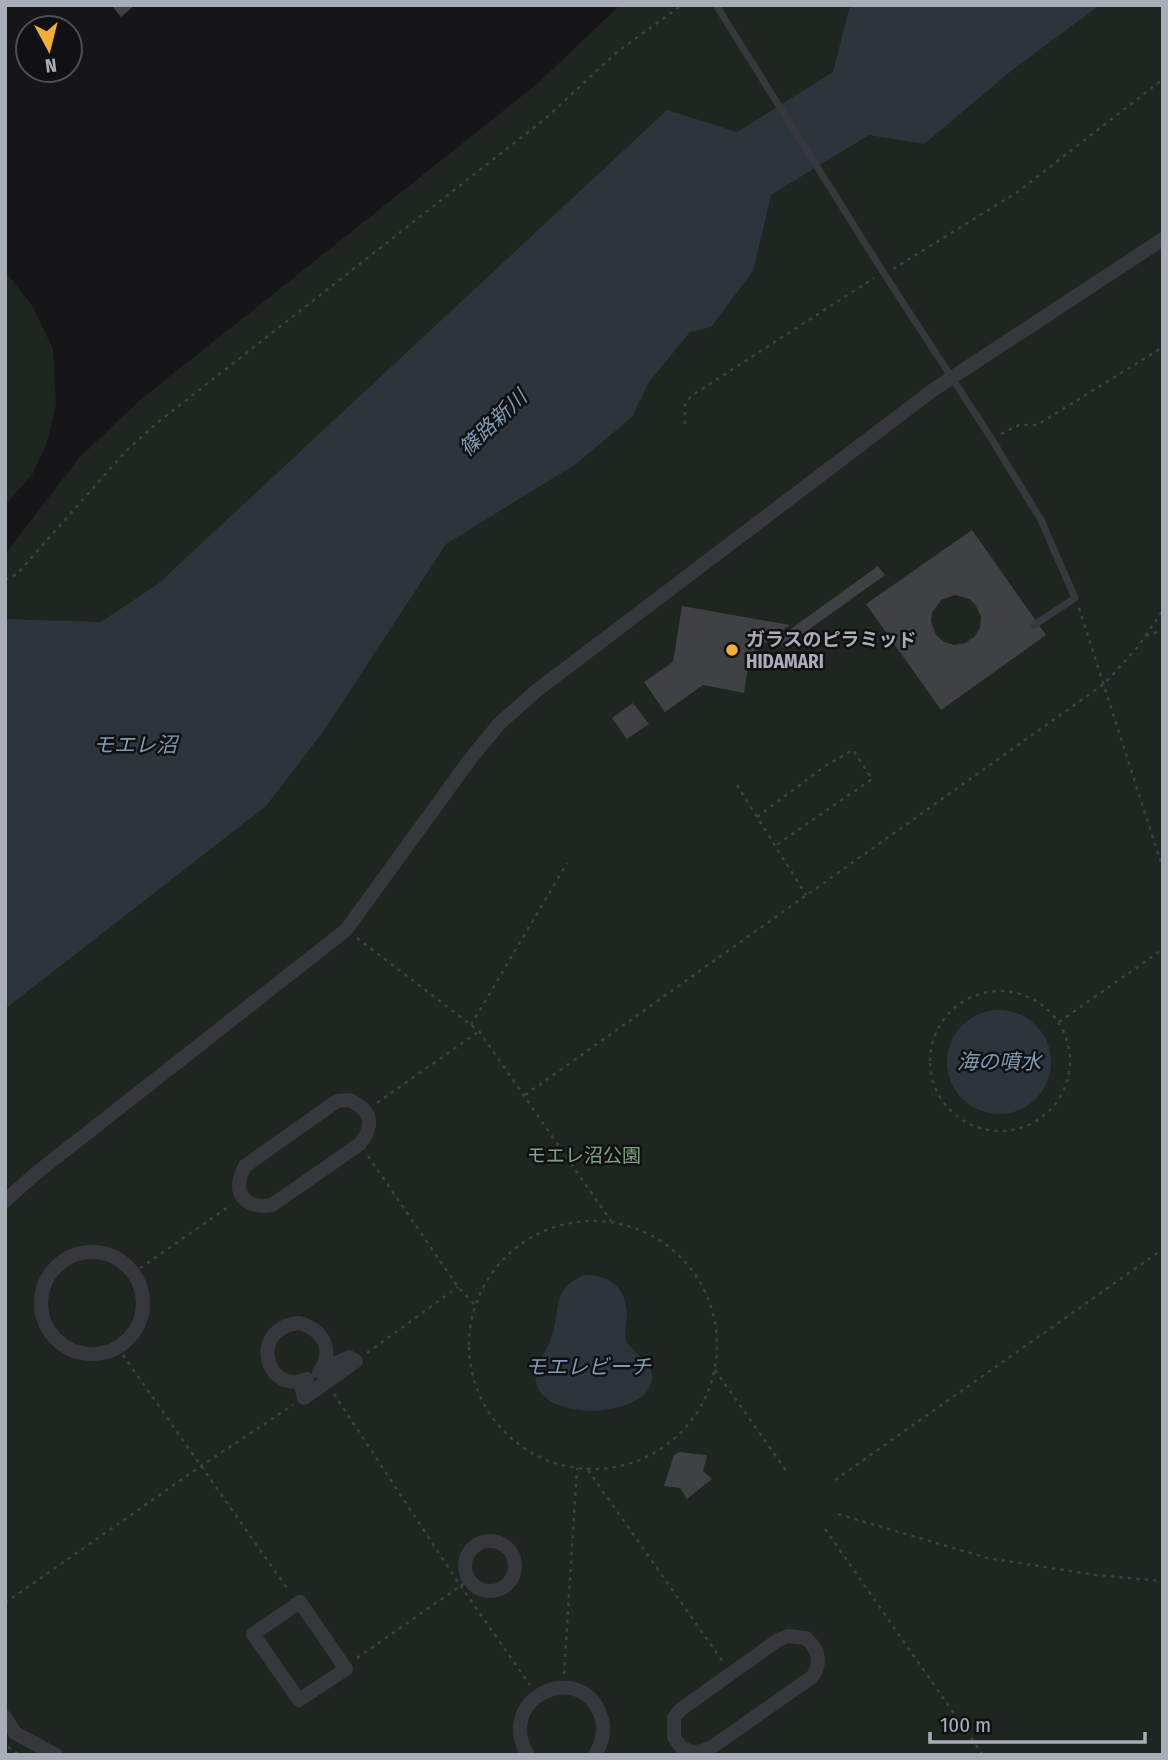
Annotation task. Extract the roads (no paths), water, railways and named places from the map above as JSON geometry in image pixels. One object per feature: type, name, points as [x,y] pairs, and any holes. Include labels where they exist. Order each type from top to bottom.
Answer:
[{"type":"street","points":[[5,1202],[34,1174],[346,930],[471,758],[499,724],[547,683],[951,378],[1163,239]]},
{"type":"street","points":[[349,1100],[366,1111],[369,1132],[360,1144],[272,1205],[259,1207],[249,1204],[242,1197],[238,1178],[245,1166],[337,1101],[349,1100]]},
{"type":"street","points":[[81,1253],[110,1255],[133,1273],[142,1293],[142,1314],[137,1328],[118,1348],[100,1354],[68,1349],[46,1326],[41,1311],[41,1295],[56,1267],[68,1258],[81,1253]]},
{"type":"street","points":[[299,1324],[316,1330],[322,1337],[327,1355],[319,1372],[349,1357],[356,1361],[304,1398],[301,1385],[307,1379],[294,1383],[284,1380],[275,1374],[267,1356],[268,1345],[280,1329],[299,1324]]},
{"type":"street","points":[[300,1602],[345,1666],[346,1669],[299,1700],[253,1634],[300,1602]]},
{"type":"street","points":[[788,1636],[806,1638],[813,1644],[819,1661],[818,1669],[812,1677],[712,1747],[691,1752],[681,1747],[674,1737],[674,1718],[680,1710],[731,1674],[778,1640],[788,1636]]},
{"type":"street","points":[[527,1755],[521,1743],[520,1721],[524,1710],[550,1689],[563,1688],[581,1693],[590,1699],[601,1716],[603,1737],[596,1755]]},
{"type":"street","points":[[5,1717],[15,1733],[56,1755]]},
{"type":"lane","points":[[718,9],[1041,520],[1075,598],[1034,625]]},
{"type":"water","name":"モエレ沼","points":[[850,5],[1100,5],[1011,71],[924,144],[869,135],[771,195],[753,271],[711,327],[690,332],[649,382],[632,417],[576,464],[446,544],[323,732],[266,806],[5,1009],[5,619],[101,622],[159,583],[667,110],[737,132],[833,72]]},
{"type":"water","name":"海の噴水","points":[[999,1010],[1019,1014],[1036,1025],[1047,1042],[1051,1062],[1047,1082],[1036,1099],[1019,1110],[999,1114],[979,1110],[962,1099],[951,1082],[947,1062],[951,1042],[962,1025],[979,1014]]},
{"type":"water","name":"モエレビーチ","points":[[584,1275],[601,1277],[619,1289],[626,1303],[626,1341],[647,1363],[652,1373],[646,1393],[631,1403],[611,1409],[589,1411],[568,1408],[549,1401],[538,1388],[536,1371],[552,1337],[562,1292]]},
{"type":"place","name":"ガラスのピラミッド HIDAMARI","points":[[732,650]]},
{"type":"water label","name":"篠路新川","points":[[493,423]]},
{"type":"park label","name":"モエレ沼公園","points":[[584,1155]]}]
